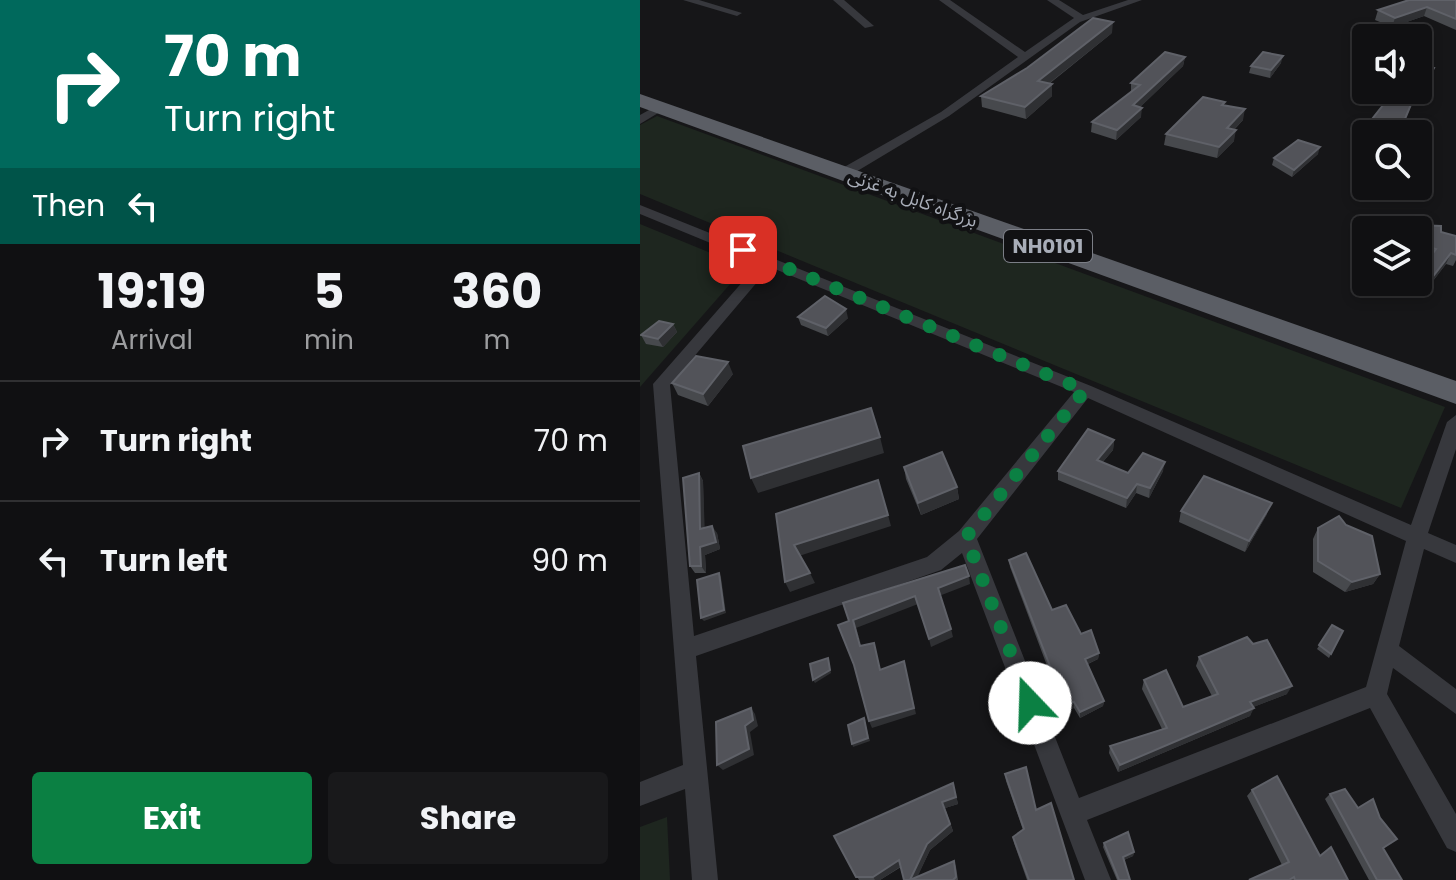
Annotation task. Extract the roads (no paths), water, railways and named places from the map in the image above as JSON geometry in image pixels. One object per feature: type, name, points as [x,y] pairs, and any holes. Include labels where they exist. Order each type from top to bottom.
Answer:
[{"type":"highway","name":"بزرگراه کابل به غزنی","points":[[646,107],[844,173],[1456,393]]},
{"type":"street","points":[[688,0],[737,13],[725,0]]},
{"type":"street","points":[[838,0],[869,26]]},
{"type":"street","points":[[944,0],[1025,57]]},
{"type":"street","points":[[1052,0],[1082,18]]},
{"type":"street","points":[[1097,0],[1112,9]]},
{"type":"street","points":[[844,173],[945,114],[1082,18],[1137,0]]},
{"type":"street","points":[[640,209],[1085,390],[1456,554]]},
{"type":"street","points":[[705,880],[661,384],[769,260]]},
{"type":"street","points":[[685,650],[934,564],[966,537],[1085,390]]},
{"type":"street","points":[[1456,422],[1417,537],[1375,695],[1456,839]]},
{"type":"street","points":[[966,537],[1098,880]]},
{"type":"street","points":[[1387,650],[1456,703]]},
{"type":"street","points":[[1072,813],[1375,695]]},
{"type":"street","points":[[640,794],[695,773]]}]
